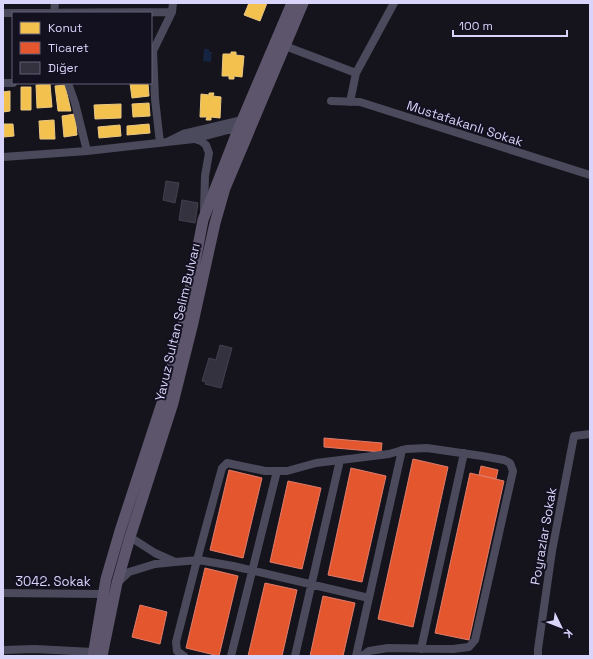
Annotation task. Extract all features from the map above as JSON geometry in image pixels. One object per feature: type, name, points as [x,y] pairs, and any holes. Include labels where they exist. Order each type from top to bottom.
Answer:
[{"type":"main road","name":"Yavuz Sultan Selim Bulvarı","points":[[96,655],[103,594],[120,531],[164,400],[183,325],[203,220],[240,125],[292,3]]},
{"type":"main road","name":"Yavuz Sultan Selim Bulvarı","points":[[96,655],[130,537],[173,403],[192,328],[215,223],[225,188],[303,3]]},
{"type":"street","points":[[164,143],[154,99],[153,51],[172,12],[173,3]]},
{"type":"street","points":[[350,102],[356,73],[394,3]]},
{"type":"street","points":[[152,12],[172,12]]},
{"type":"street","points":[[285,46],[356,73]]},
{"type":"street","points":[[68,84],[75,103],[87,151]]},
{"type":"street","name":"Mustafakanlı Sokak","points":[[331,101],[360,102],[590,175]]},
{"type":"street","points":[[164,143],[183,134],[240,125]]},
{"type":"street","points":[[3,157],[87,151],[194,139],[228,130],[240,125]]},
{"type":"street","points":[[194,139],[201,140],[206,145],[209,153],[203,220]]},
{"type":"street","name":"Poyrazlar Sokak","points":[[538,656],[552,551],[574,436],[590,434]]},
{"type":"street","points":[[184,656],[176,651],[176,642],[196,560],[222,468],[227,463],[265,471],[287,471],[316,463],[389,454],[402,450],[428,448],[504,460],[510,463],[513,471],[475,640],[469,647],[453,649],[388,648],[369,651],[362,656]]},
{"type":"street","points":[[356,656],[402,450]]},
{"type":"street","points":[[421,649],[464,453]]},
{"type":"street","points":[[295,656],[340,460]]},
{"type":"street","points":[[230,656],[277,471]]},
{"type":"street","points":[[130,537],[175,562]]},
{"type":"street","points":[[117,583],[130,572],[155,564],[196,560],[252,571],[369,598]]},
{"type":"street","name":"3042. Sokak","points":[[3,593],[103,594]]},
{"type":"street","points":[[3,650],[35,649],[96,655]]},
{"type":"water","points":[[204,49],[209,49],[209,52],[212,52],[211,62],[203,61]]},
{"type":"building: Konut","points":[[249,3],[267,3],[260,21],[244,15]]},
{"type":"building: Konut","points":[[231,52],[236,52],[236,55],[244,56],[242,77],[234,76],[234,79],[229,79],[229,76],[222,76],[223,54],[231,54]]},
{"type":"building: Konut","points":[[50,84],[52,107],[37,108],[36,85]]},
{"type":"building: Konut","points":[[130,84],[148,84],[149,96],[132,98]]},
{"type":"building: Konut","points":[[65,85],[71,111],[58,111],[55,86]]},
{"type":"building: Konut","points":[[21,87],[31,87],[31,110],[21,110]]},
{"type":"building: Konut","points":[[10,91],[10,111],[3,112],[3,92]]},
{"type":"building: Konut","points":[[209,93],[214,93],[213,96],[221,97],[220,118],[211,117],[211,120],[206,120],[207,117],[200,117],[201,94],[209,95]]},
{"type":"building: Konut","points":[[149,103],[150,116],[133,117],[132,104]]},
{"type":"building: Konut","points":[[121,104],[121,118],[95,119],[94,105]]},
{"type":"building: Konut","points":[[75,114],[77,135],[64,137],[62,116]]},
{"type":"building: Konut","points":[[54,120],[55,139],[40,139],[39,121]]},
{"type":"building: Konut","points":[[4,124],[13,124],[14,136],[4,137]]},
{"type":"building: Konut","points":[[149,124],[150,133],[127,135],[127,126]]},
{"type":"building: Konut","points":[[120,125],[121,136],[99,138],[98,127]]},
{"type":"building: Ticaret","points":[[324,438],[382,443],[381,452],[324,447]]},
{"type":"building: Ticaret","points":[[413,459],[448,467],[413,627],[378,619]]},
{"type":"building: Ticaret","points":[[481,466],[498,470],[496,479],[479,475]]},
{"type":"building: Ticaret","points":[[351,468],[386,476],[362,582],[328,575]]},
{"type":"building: Ticaret","points":[[229,470],[262,478],[243,558],[210,550]]},
{"type":"building: Ticaret","points":[[470,473],[504,481],[469,640],[435,633]]},
{"type":"building: Ticaret","points":[[288,481],[321,488],[302,569],[270,562]]},
{"type":"building: Ticaret","points":[[205,568],[238,576],[219,656],[186,648]]},
{"type":"building: Ticaret","points":[[265,583],[297,590],[282,656],[248,656]]},
{"type":"building: Ticaret","points":[[323,596],[355,603],[343,656],[310,656]]},
{"type":"building: Ticaret","points":[[140,605],[167,612],[160,644],[132,637]]},
{"type":"building: Diğer","points":[[166,181],[179,183],[175,203],[163,200]]},
{"type":"building: Diğer","points":[[182,200],[198,203],[195,223],[179,220]]},
{"type":"building: Diğer","points":[[220,345],[232,348],[221,388],[205,384],[206,382],[202,381],[209,358],[216,360]]}]
